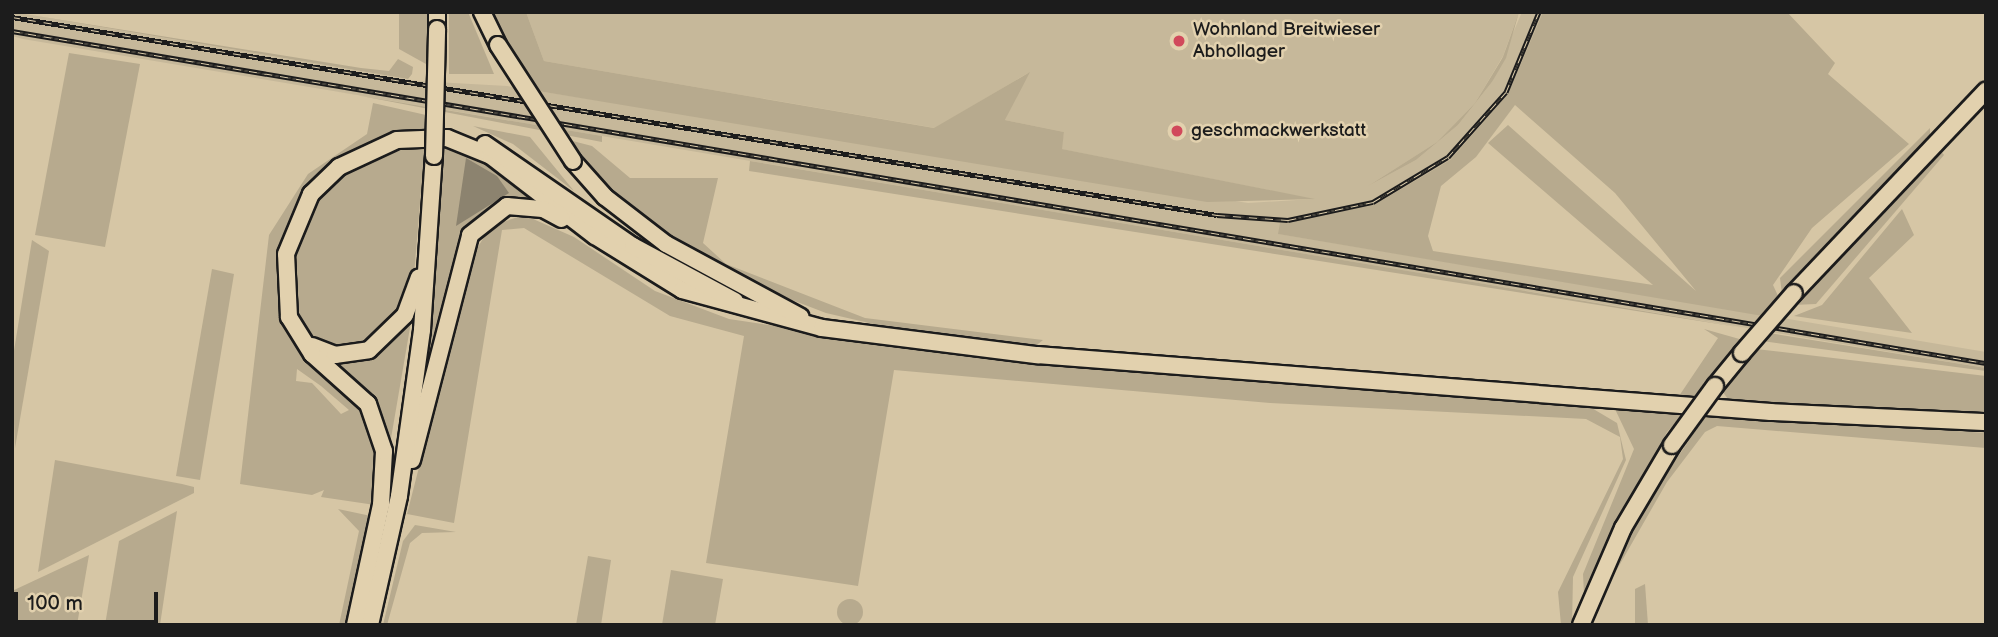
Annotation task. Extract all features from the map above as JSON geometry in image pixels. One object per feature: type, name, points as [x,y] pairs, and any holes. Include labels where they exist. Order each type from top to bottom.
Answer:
[{"type":"main road","points":[[370,625],[428,258],[434,156],[437,12]]},
{"type":"main road","points":[[482,12],[498,45],[573,161],[605,197],[666,244],[822,328]]},
{"type":"main road","points":[[1581,625],[1623,528],[1672,445],[1715,386],[1794,293],[1986,91]]},
{"type":"main road","points":[[447,138],[491,156],[595,236],[682,290],[822,328],[1037,355],[1771,412],[1986,422]]},
{"type":"main road","points":[[388,511],[384,451],[375,418],[306,342],[289,317],[283,275],[291,232],[312,194],[339,167],[376,146],[447,138],[476,140],[507,154],[633,246],[760,312]]},
{"type":"main road","points":[[357,625],[388,511],[440,363],[470,235],[493,212],[524,205],[595,236]]},
{"type":"main road","points":[[306,342],[348,356],[382,342],[405,315],[428,258]]},
{"type":"shaded area","points":[[12,12],[417,81],[507,86],[1248,203],[1313,199],[1061,149],[1064,132],[1005,120],[1028,73],[935,128],[544,61],[526,12],[1519,12],[1503,56],[1475,103],[1437,142],[1368,186],[1416,160],[1458,125],[1492,82],[1522,12],[1543,12],[1508,94],[1450,160],[1374,205],[1281,223],[1279,234],[1986,352],[1986,368],[23,39],[12,36]]},
{"type":"shaded area","points":[[12,12],[361,68],[389,71],[398,59],[413,67],[412,74],[408,79]]},
{"type":"shaded area","points":[[399,12],[429,12],[426,64],[399,49]]},
{"type":"shaded area","points":[[449,12],[468,12],[494,74],[449,74]]},
{"type":"shaded area","points":[[491,12],[526,12],[544,61],[934,128],[1030,72],[1005,120],[1064,132],[1062,149],[1315,199],[1207,202],[532,90]]},
{"type":"shaded area","points":[[1519,12],[1506,58],[1492,82],[1458,125],[1416,160],[1368,186],[1437,142],[1475,103],[1503,57]]},
{"type":"shaded area","points":[[1543,12],[1787,12],[1835,63],[1828,74],[1909,144],[1812,228],[1773,285],[1779,298],[1763,316],[1278,234],[1280,223],[1374,205],[1450,160],[1508,94]],"holes":[[[1515,105],[1615,193],[1696,291],[1508,125],[1488,143],[1653,285],[1433,251],[1428,236],[1441,186],[1476,157]]]},
{"type":"shaded area","points":[[69,53],[140,64],[105,247],[35,235]]},
{"type":"shaded area","points":[[356,95],[602,136],[602,142]]},
{"type":"shaded area","points":[[373,103],[426,115],[425,130],[377,139],[339,159],[294,209],[277,275],[283,320],[364,407],[379,451],[375,505],[321,497],[324,490],[312,495],[240,484],[269,235],[308,174],[367,134]],"holes":[[[297,369],[349,410],[341,414],[312,383],[296,381]]]},
{"type":"shaded area","points":[[473,126],[530,137],[574,191],[513,144]]},
{"type":"shaded area","points":[[1930,128],[1930,136],[1782,294],[1780,278]]},
{"type":"shaded area","points":[[565,139],[592,146],[630,178],[718,178],[703,243],[726,264],[865,318],[1043,340],[1033,348],[908,332],[826,313],[761,288],[713,265],[626,205]]},
{"type":"shaded area","points":[[425,143],[414,275],[400,312],[378,338],[348,351],[315,341],[297,317],[292,254],[318,197],[352,165]]},
{"type":"shaded area","points":[[444,144],[489,160],[540,205],[498,204],[461,235],[420,410]]},
{"type":"shaded area","points":[[1939,149],[1944,155],[1816,304],[1793,305]]},
{"type":"shaded area","points":[[466,158],[497,176],[509,193],[456,226]]},
{"type":"shaded area","points":[[750,161],[1426,274],[1744,328],[749,171]]},
{"type":"shaded area","points":[[1902,209],[1914,235],[1869,278],[1912,333],[1794,316],[1822,305]]},
{"type":"shaded area","points":[[524,215],[574,237],[655,291],[729,319],[986,357],[1590,407],[1617,423],[1626,460],[1573,577],[1572,625],[1561,625],[1558,592],[1623,459],[1620,437],[1586,419],[1270,403],[894,370],[858,586],[706,563],[744,336],[670,316],[524,228],[502,230],[454,523],[407,514],[474,253],[491,226]]},
{"type":"shaded area","points":[[32,240],[49,251],[15,448],[12,363]]},
{"type":"shaded area","points":[[212,269],[234,274],[200,480],[176,476]]},
{"type":"shaded area","points":[[410,315],[412,316],[389,450],[382,426],[326,357],[371,355]]},
{"type":"shaded area","points":[[1704,329],[1743,340],[1696,397],[1679,396],[1718,338]]},
{"type":"shaded area","points":[[1769,333],[1986,368],[1986,371],[1762,341]]},
{"type":"shaded area","points":[[1756,349],[1986,376],[1986,417],[1728,399],[1722,391]]},
{"type":"shaded area","points":[[1614,407],[1685,412],[1667,432],[1584,594],[1583,574],[1634,449]]},
{"type":"shaded area","points":[[1707,414],[1986,433],[1986,448],[1717,426],[1705,432],[1667,482],[1596,606],[1637,517]]},
{"type":"shaded area","points":[[55,460],[182,484],[194,487],[194,493],[38,572]]},
{"type":"shaded area","points":[[338,509],[371,516],[349,625],[339,625],[359,531]]},
{"type":"shaded area","points":[[177,511],[160,625],[105,625],[119,541]]},
{"type":"shaded area","points":[[415,525],[456,532],[422,533],[410,543],[387,625],[383,625],[403,541]]},
{"type":"shaded area","points":[[89,555],[77,625],[12,625],[12,591]]},
{"type":"shaded area","points":[[588,556],[611,560],[601,625],[576,625]]},
{"type":"shaded area","points":[[671,570],[723,579],[715,625],[662,625]]},
{"type":"shaded area","points":[[1645,584],[1648,625],[1635,625],[1635,589]]},
{"type":"shaded area","points":[[850,599],[859,603],[863,612],[859,621],[850,625],[841,621],[837,612],[841,603]]},
{"type":"railway","points":[[12,17],[1217,215],[1288,220],[1373,202],[1448,157],[1506,92],[1539,12]]},
{"type":"railway","points":[[12,31],[1986,363]]},
{"type":"place","name":"Wohnland Breitwieser Abhollager","points":[[1179,41]]},
{"type":"place","name":"geschmackwerkstatt","points":[[1177,131]]}]
